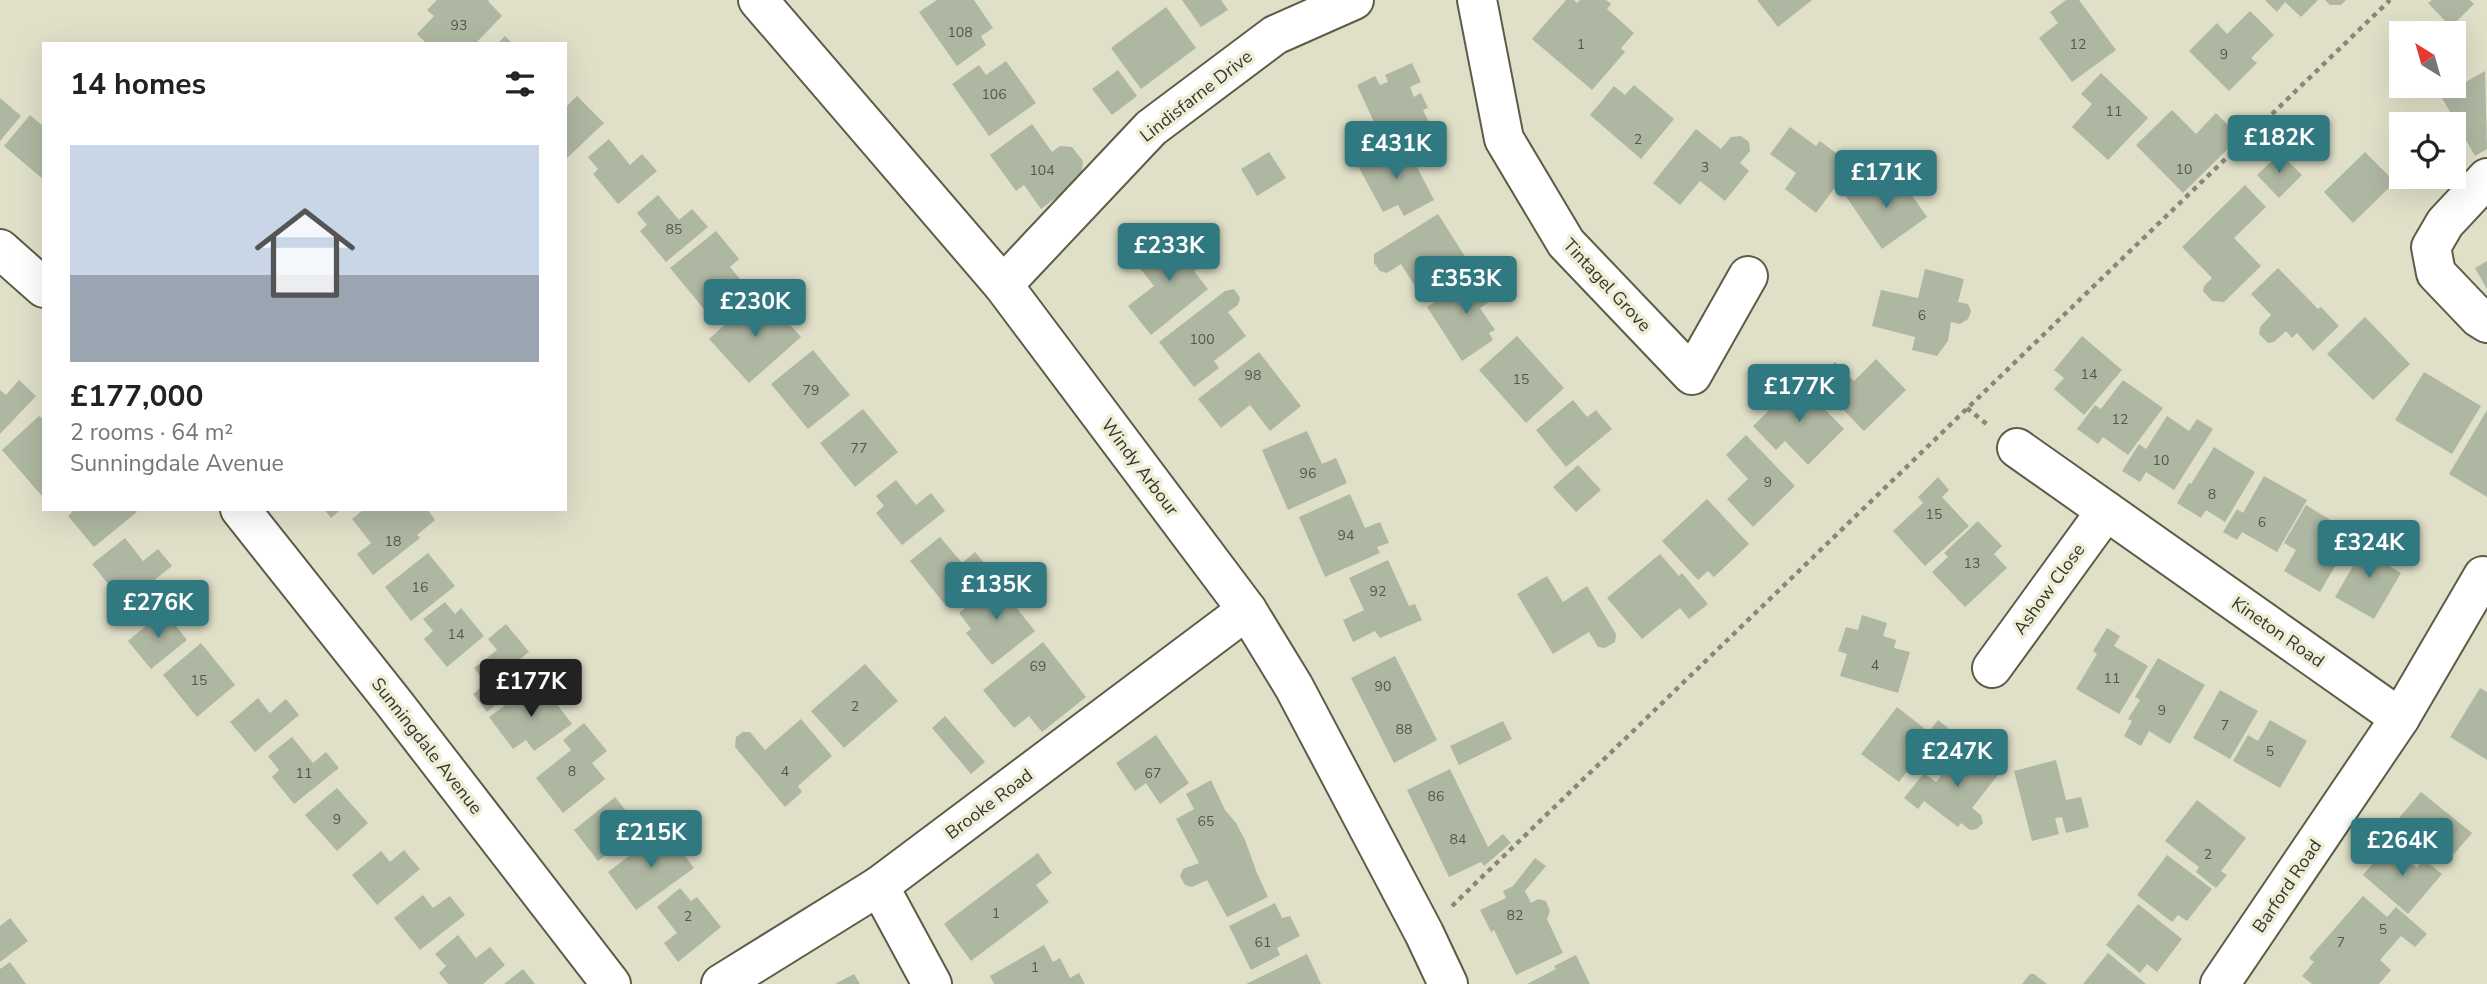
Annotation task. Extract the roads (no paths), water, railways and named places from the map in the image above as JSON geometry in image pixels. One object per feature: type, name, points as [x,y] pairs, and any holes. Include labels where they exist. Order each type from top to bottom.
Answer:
[{"type":"street","name":"Windy Arbour","points":[[758,0],[1003,285],[1247,610],[1294,687],[1424,933],[1448,984]]},
{"type":"street","name":"Lindisfarne Drive","points":[[1003,285],[1151,128],[1275,35],[1354,0]]},
{"type":"street","name":"Tintagel Grove","points":[[1477,0],[1504,139],[1566,243],[1692,375],[1748,276]]},
{"type":"street","points":[[2487,178],[2445,223],[2431,247],[2436,273],[2487,323]]},
{"type":"street","points":[[0,249],[42,286]]},
{"type":"street","name":"Kineton Road","points":[[2017,449],[2400,718]]},
{"type":"street","name":"Sunningdale Avenue","points":[[242,511],[611,984]]},
{"type":"street","name":"Ashow Close","points":[[1993,668],[2106,511]]},
{"type":"street","points":[[2400,718],[2483,576],[2487,579]]},
{"type":"street","name":"Brooke Road","points":[[720,984],[879,886],[1247,610]]},
{"type":"street","name":"Barford Road","points":[[2220,984],[2400,718]]},
{"type":"street","points":[[879,886],[932,984]]}]
